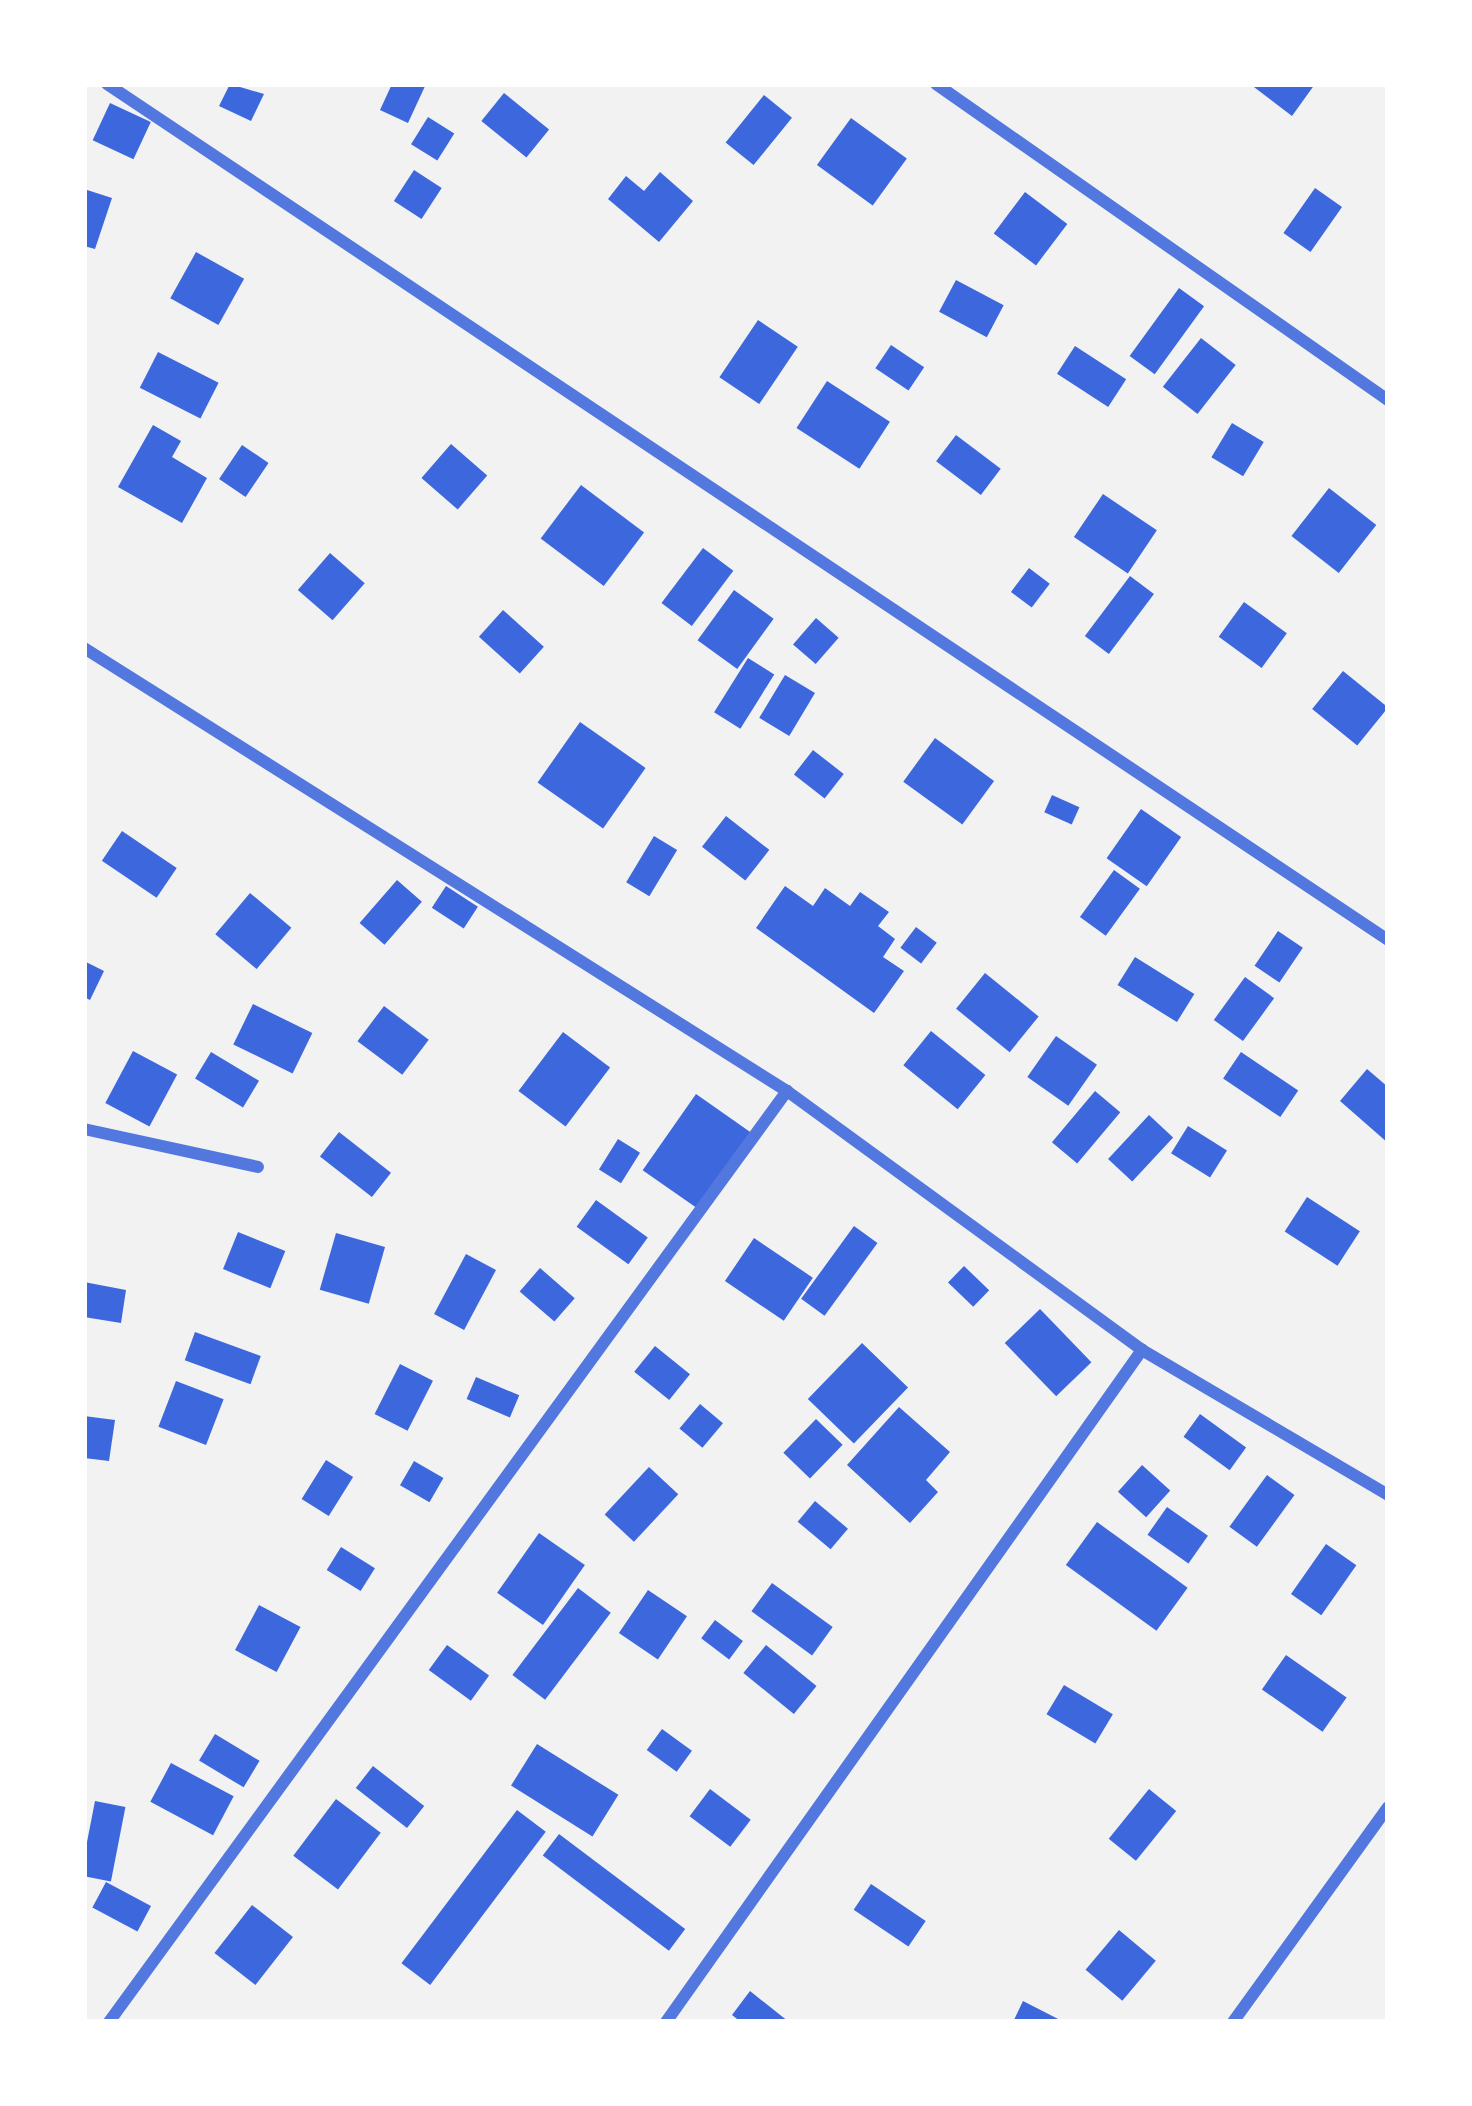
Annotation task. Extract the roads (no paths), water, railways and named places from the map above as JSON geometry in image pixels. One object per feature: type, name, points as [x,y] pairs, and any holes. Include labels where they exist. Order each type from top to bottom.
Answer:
[{"type":"street","points":[[107,84],[1388,940]]},
{"type":"street","points":[[936,84],[1388,400]]},
{"type":"street","points":[[84,648],[787,1090],[1142,1350],[1388,1495]]},
{"type":"street","points":[[109,2022],[787,1090]]},
{"type":"street","points":[[84,1129],[258,1167]]},
{"type":"street","points":[[666,2022],[1142,1350]]},
{"type":"street","points":[[1233,2022],[1388,1807]]}]
